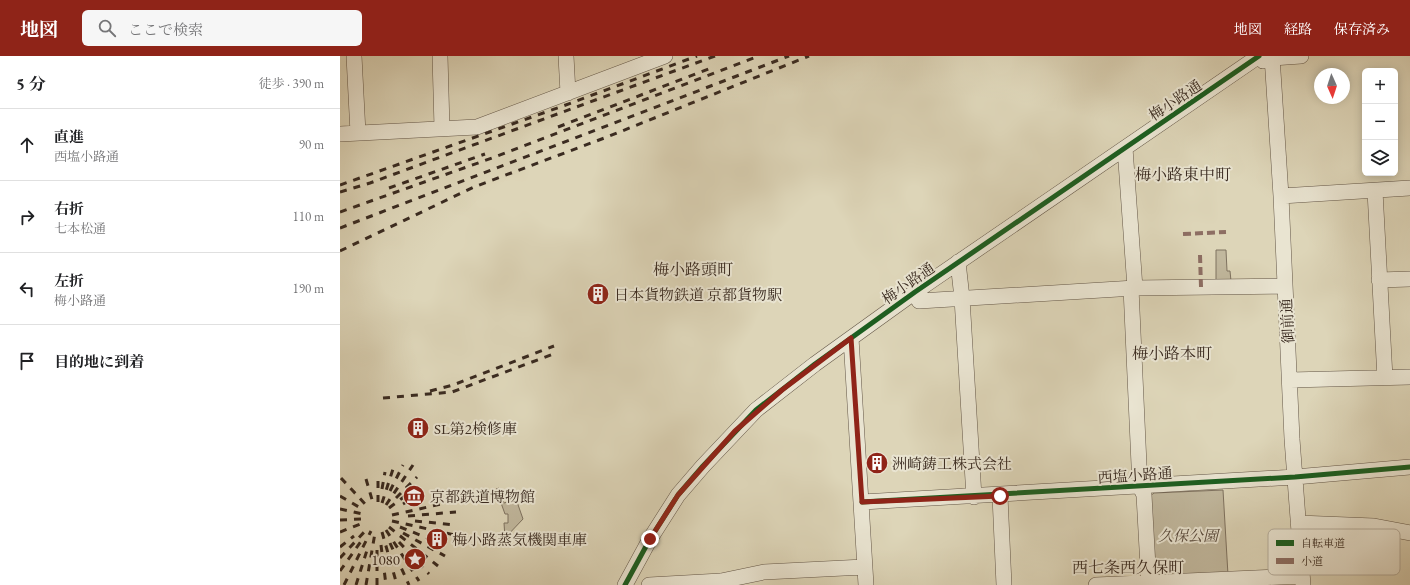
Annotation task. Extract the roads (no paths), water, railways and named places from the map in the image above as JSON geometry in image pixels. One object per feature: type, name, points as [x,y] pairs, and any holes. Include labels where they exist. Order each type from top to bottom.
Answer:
[{"type":"street","points":[[354,56],[358,133]]},
{"type":"street","points":[[440,56],[442,128]]},
{"type":"street","points":[[566,56],[568,93]]},
{"type":"street","points":[[340,134],[477,127],[568,93],[629,63],[665,56]]},
{"type":"street","points":[[1263,59],[1301,56]]},
{"type":"street","name":"梅小路通","points":[[625,585],[636,563],[674,501],[698,471],[756,410],[851,338],[958,262],[1124,148],[1263,59]]},
{"type":"street","name":"御前通","points":[[1263,59],[1281,196],[1298,529]]},
{"type":"street","points":[[1124,148],[1133,288],[1140,487],[1144,495],[1149,584]]},
{"type":"street","points":[[1281,196],[1410,188]]},
{"type":"street","points":[[1375,190],[1385,378]]},
{"type":"street","points":[[958,262],[962,298],[974,497]]},
{"type":"street","points":[[1379,280],[1410,279]]},
{"type":"street","points":[[915,292],[919,301],[1133,288],[1285,286]]},
{"type":"street","points":[[851,338],[866,585]]},
{"type":"street","points":[[1290,380],[1410,377]]},
{"type":"street","name":"西塩小路通","points":[[862,502],[1000,496],[1295,477],[1410,467]]},
{"type":"street","points":[[1000,496],[1004,585]]},
{"type":"street","points":[[1298,523],[1374,526],[1389,529]]},
{"type":"street","points":[[1400,531],[1410,533]]},
{"type":"street","points":[[649,585],[722,582],[764,572],[864,567]]},
{"type":"street","points":[[1096,585],[1302,580]]},
{"type":"railway","points":[[340,185],[563,106],[697,56]]},
{"type":"railway","points":[[340,192],[370,183],[715,56]]},
{"type":"railway","points":[[340,212],[492,158],[759,56]]},
{"type":"railway","points":[[340,228],[789,56]]},
{"type":"railway","points":[[340,251],[474,187],[607,137],[809,56]]},
{"type":"railway","points":[[558,127],[711,68]]},
{"type":"railway","points":[[389,188],[485,154]]},
{"type":"railway","points":[[430,391],[453,385],[554,346]]},
{"type":"railway","points":[[383,398],[452,392],[556,353]]},
{"type":"railway","points":[[390,491],[403,465]]},
{"type":"railway","points":[[386,505],[413,465]]},
{"type":"railway","points":[[382,503],[393,469]]},
{"type":"railway","points":[[382,489],[385,472]]},
{"type":"railway","points":[[378,475],[378,502]]},
{"type":"railway","points":[[396,498],[417,477]]},
{"type":"railway","points":[[341,478],[367,506]]},
{"type":"railway","points":[[366,479],[373,503]]},
{"type":"railway","points":[[389,508],[420,485]]},
{"type":"railway","points":[[340,496],[364,510]]},
{"type":"railway","points":[[403,504],[417,496]]},
{"type":"railway","points":[[392,515],[455,501]]},
{"type":"railway","points":[[340,509],[363,514]]},
{"type":"railway","points":[[408,516],[456,512]]},
{"type":"railway","points":[[340,520],[362,519]]},
{"type":"railway","points":[[392,521],[455,535]]},
{"type":"railway","points":[[415,521],[456,525]]},
{"type":"railway","points":[[340,532],[363,523]]},
{"type":"railway","points":[[389,527],[438,566]]},
{"type":"railway","points":[[400,527],[450,547]]},
{"type":"railway","points":[[340,558],[367,529]]},
{"type":"railway","points":[[386,530],[419,581]]},
{"type":"railway","points":[[344,585],[371,531]]},
{"type":"railway","points":[[382,532],[397,585]]},
{"type":"railway","points":[[366,585],[375,533]]},
{"type":"railway","points":[[403,533],[445,556]]},
{"type":"railway","points":[[340,547],[354,536]]},
{"type":"railway","points":[[340,571],[362,540]]},
{"type":"railway","points":[[399,542],[429,574]]},
{"type":"railway","points":[[390,543],[409,585]]},
{"type":"railway","points":[[381,545],[386,585]]},
{"type":"railway","points":[[356,585],[368,547]]},
{"type":"railway","points":[[377,549],[377,585]]},
{"type":"place","name":"日本貨物鉄道 京都貨物駅","points":[[598,294]]},
{"type":"place","name":"SL第2検修庫","points":[[418,428]]},
{"type":"place","name":"洲崎鋳工株式会社","points":[[877,463]]},
{"type":"place","name":"京都鉄道博物館","points":[[414,496]]},
{"type":"place","name":"梅小路蒸気機関車庫","points":[[437,539]]},
{"type":"place","name":"1080","points":[[415,559]]},
{"type":"district","name":"梅小路東中町","points":[[1183,174]]},
{"type":"district","name":"梅小路頭町","points":[[693,269]]},
{"type":"district","name":"梅小路本町","points":[[1172,353]]},
{"type":"district","name":"西七条西久保町","points":[[1128,567]]},
{"type":"park label","name":"久保公園","points":[[1188,535]]}]
